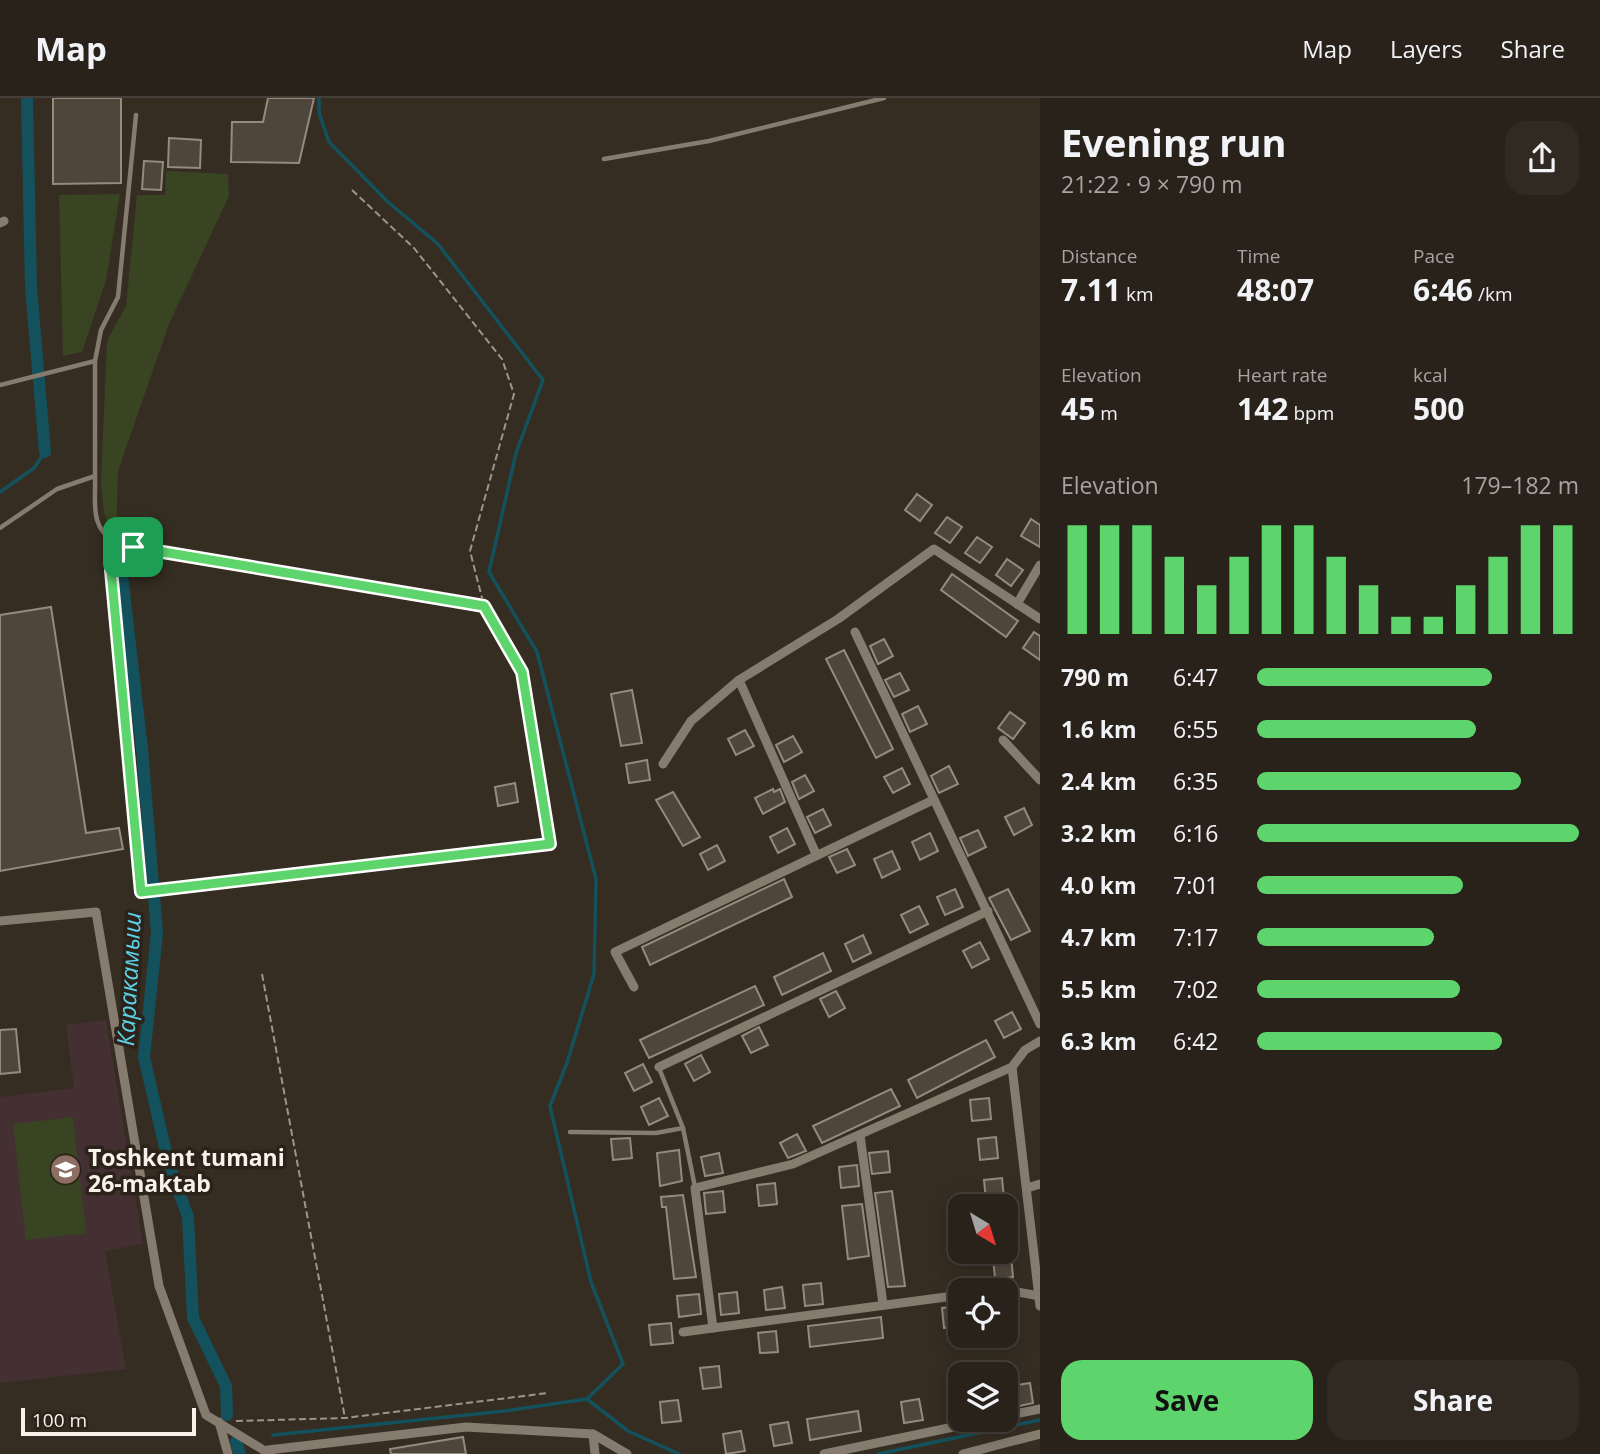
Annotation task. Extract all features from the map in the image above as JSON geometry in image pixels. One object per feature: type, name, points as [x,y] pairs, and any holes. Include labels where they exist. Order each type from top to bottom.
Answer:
[{"type":"street","points":[[663,764],[691,721],[739,680],[838,619],[934,549],[1040,619]]},
{"type":"street","points":[[1017,604],[1040,565]]},
{"type":"street","points":[[855,632],[1040,1024]]},
{"type":"street","points":[[739,680],[816,854]]},
{"type":"street","points":[[1003,740],[1040,780]]},
{"type":"street","points":[[634,987],[615,952],[933,800]]},
{"type":"street","points":[[659,1067],[988,911]]},
{"type":"street","points":[[0,921],[96,912],[159,1286],[206,1415],[269,1452],[466,1427],[593,1434],[627,1454]]},
{"type":"street","points":[[713,1328],[695,1188],[793,1164],[1012,1068],[1025,1051],[1040,1041]]},
{"type":"street","points":[[1012,1068],[1040,1306]]},
{"type":"street","points":[[860,1135],[883,1304]]},
{"type":"street","points":[[1027,1188],[1040,1184]]},
{"type":"street","points":[[1018,1292],[1039,1296]]},
{"type":"street","points":[[683,1332],[948,1296]]},
{"type":"street","points":[[1018,1414],[1040,1409]]},
{"type":"street","points":[[219,1422],[228,1454]]},
{"type":"street","points":[[824,1454],[948,1428]]},
{"type":"street","points":[[593,1434],[594,1454]]},
{"type":"street","points":[[962,1454],[1040,1434]]},
{"type":"lane","points":[[604,159],[709,141],[884,98]]},
{"type":"lane","points":[[133,547],[111,570],[141,892],[550,844],[522,672],[484,606],[133,547],[103,535],[96,525],[95,360],[101,330],[118,297],[136,115]]},
{"type":"lane","points":[[0,386],[49,370],[95,360]]},
{"type":"lane","points":[[0,528],[57,489],[95,475]]},
{"type":"lane","points":[[659,1067],[683,1128],[695,1188]]},
{"type":"lane","points":[[570,1132],[656,1133],[683,1128]]},
{"type":"path","points":[[352,190],[414,248],[502,359],[514,394],[471,551],[484,606]]},
{"type":"path","points":[[262,975],[345,1418]]},
{"type":"path","points":[[219,1422],[345,1418],[548,1393]]},
{"type":"shaded area","name":"Toshkent tumani 26-maktab","points":[[106,1020],[143,1244],[105,1251],[126,1369],[0,1383],[0,1097],[74,1088],[66,1025]]},
{"type":"green space","points":[[166,171],[228,174],[229,196],[169,324],[118,471],[116,536],[104,514],[101,481],[107,341],[126,306],[137,195],[165,195]]},
{"type":"green space","points":[[120,194],[106,280],[82,352],[63,356],[59,195]]},
{"type":"green space","points":[[73,1117],[86,1233],[26,1240],[13,1124]]},
{"type":"building","points":[[53,98],[121,98],[121,183],[53,184]]},
{"type":"building","points":[[268,98],[314,98],[299,163],[231,162],[232,122],[263,122]]},
{"type":"building","points":[[169,138],[201,140],[200,168],[168,167]]},
{"type":"building","points":[[144,161],[163,162],[161,190],[142,189]]},
{"type":"building","points":[[917,494],[932,505],[920,521],[905,510]]},
{"type":"building","points":[[947,517],[962,527],[950,543],[935,533]]},
{"type":"building","points":[[1031,519],[1040,525],[1040,547],[1021,536]]},
{"type":"building","points":[[977,537],[992,547],[980,563],[965,553]]},
{"type":"building","points":[[1007,559],[1023,570],[1011,586],[996,575]]},
{"type":"building","points":[[952,574],[1018,621],[1006,637],[941,590]]},
{"type":"building","points":[[51,607],[86,833],[119,828],[123,849],[0,871],[0,615]]},
{"type":"building","points":[[1034,632],[1040,636],[1040,660],[1023,648]]},
{"type":"building","points":[[884,639],[893,656],[878,664],[870,646]]},
{"type":"building","points":[[844,650],[893,749],[876,758],[826,659]]},
{"type":"building","points":[[900,673],[909,690],[894,697],[885,680]]},
{"type":"building","points":[[632,690],[642,743],[621,746],[611,694]]},
{"type":"building","points":[[918,706],[927,724],[910,732],[902,714]]},
{"type":"building","points":[[1010,712],[1025,723],[1013,739],[998,728]]},
{"type":"building","points":[[745,730],[754,746],[736,755],[728,739]]},
{"type":"building","points":[[793,736],[802,752],[784,762],[776,745]]},
{"type":"building","points":[[647,760],[650,780],[629,783],[626,764]]},
{"type":"building","points":[[949,766],[958,784],[939,793],[931,776]]},
{"type":"building","points":[[902,768],[910,784],[893,793],[884,777]]},
{"type":"building","points":[[805,775],[814,791],[799,799],[792,782]]},
{"type":"building","points":[[515,783],[518,802],[498,806],[495,787]]},
{"type":"building","points":[[773,789],[774,792],[780,789],[785,802],[763,814],[755,798]]},
{"type":"building","points":[[673,792],[700,837],[683,846],[656,800]]},
{"type":"building","points":[[1024,808],[1032,825],[1014,835],[1005,817]]},
{"type":"building","points":[[823,809],[831,825],[815,833],[807,817]]},
{"type":"building","points":[[787,828],[795,844],[778,853],[770,837]]},
{"type":"building","points":[[978,830],[986,847],[968,856],[960,838]]},
{"type":"building","points":[[930,833],[938,851],[920,860],[912,842]]},
{"type":"building","points":[[717,845],[725,861],[708,870],[700,854]]},
{"type":"building","points":[[847,849],[855,865],[837,873],[829,857]]},
{"type":"building","points":[[892,851],[900,869],[882,878],[874,859]]},
{"type":"building","points":[[784,879],[792,897],[650,965],[642,947]]},
{"type":"building","points":[[955,889],[963,907],[945,915],[937,897]]},
{"type":"building","points":[[1008,889],[1030,931],[1011,940],[989,898]]},
{"type":"building","points":[[919,906],[928,924],[910,933],[901,915]]},
{"type":"building","points":[[863,935],[871,953],[853,962],[845,944]]},
{"type":"building","points":[[980,942],[989,959],[972,968],[963,951]]},
{"type":"building","points":[[823,953],[831,971],[782,995],[774,977]]},
{"type":"building","points":[[755,986],[764,1005],[649,1058],[640,1040]]},
{"type":"building","points":[[836,991],[845,1008],[829,1017],[820,999]]},
{"type":"building","points":[[1012,1012],[1021,1029],[1004,1038],[995,1021]]},
{"type":"building","points":[[759,1027],[768,1045],[751,1053],[742,1036]]},
{"type":"building","points":[[16,1029],[20,1072],[0,1074],[0,1030]]},
{"type":"building","points":[[986,1040],[995,1057],[917,1098],[908,1080]]},
{"type":"building","points":[[701,1055],[710,1072],[694,1081],[685,1064]]},
{"type":"building","points":[[643,1064],[652,1082],[634,1091],[625,1073]]},
{"type":"building","points":[[891,1089],[900,1106],[822,1143],[813,1126]]},
{"type":"building","points":[[659,1098],[668,1116],[649,1125],[641,1107]]},
{"type":"building","points":[[989,1098],[991,1119],[972,1121],[970,1100]]},
{"type":"building","points":[[797,1134],[806,1151],[788,1158],[780,1143]]},
{"type":"building","points":[[996,1137],[998,1158],[980,1160],[978,1139]]},
{"type":"building","points":[[630,1138],[632,1158],[613,1160],[611,1139]]},
{"type":"building","points":[[679,1150],[682,1181],[660,1186],[657,1153]]},
{"type":"building","points":[[888,1151],[890,1172],[872,1174],[869,1153]]},
{"type":"building","points":[[719,1153],[723,1173],[705,1176],[701,1157]]},
{"type":"building","points":[[857,1165],[859,1186],[841,1188],[839,1167]]},
{"type":"building","points":[[1002,1178],[1004,1194],[985,1194],[984,1180]]},
{"type":"building","points":[[775,1183],[777,1204],[759,1206],[757,1185]]},
{"type":"building","points":[[723,1191],[725,1212],[706,1214],[704,1193]]},
{"type":"building","points":[[892,1191],[905,1286],[888,1287],[875,1193]]},
{"type":"building","points":[[683,1195],[696,1277],[674,1279],[666,1207],[662,1207],[661,1197]]},
{"type":"building","points":[[862,1204],[869,1256],[848,1259],[842,1206]]},
{"type":"building","points":[[994,1264],[1012,1264],[1013,1277],[995,1278]]},
{"type":"building","points":[[821,1283],[823,1304],[805,1306],[803,1285]]},
{"type":"building","points":[[782,1287],[785,1308],[766,1310],[764,1290]]},
{"type":"building","points":[[737,1292],[739,1313],[721,1315],[719,1294]]},
{"type":"building","points":[[699,1294],[701,1314],[679,1317],[677,1296]]},
{"type":"building","points":[[948,1307],[948,1328],[944,1328],[942,1308]]},
{"type":"building","points":[[881,1317],[883,1338],[810,1347],[808,1326]]},
{"type":"building","points":[[671,1323],[673,1343],[651,1345],[649,1325]]},
{"type":"building","points":[[776,1331],[778,1352],[760,1353],[758,1333]]},
{"type":"building","points":[[719,1366],[721,1387],[703,1389],[700,1368]]},
{"type":"building","points":[[1030,1383],[1033,1403],[1018,1406],[1018,1385]]},
{"type":"building","points":[[919,1399],[923,1420],[904,1423],[901,1402]]},
{"type":"building","points":[[678,1400],[681,1421],[662,1423],[660,1402]]},
{"type":"building","points":[[858,1411],[861,1431],[810,1440],[807,1419]]},
{"type":"building","points":[[788,1422],[792,1443],[774,1446],[770,1425]]},
{"type":"building","points":[[741,1431],[745,1451],[726,1454],[723,1434]]},
{"type":"building","points":[[463,1437],[466,1454],[391,1454],[390,1449]]},
{"type":"waterway","name":"Каракамыш","points":[[27,98],[31,287],[45,452]]},
{"type":"waterway","points":[[319,98],[319,113],[329,142],[388,202],[438,244],[543,380],[516,453],[489,572],[537,652],[596,879],[594,974],[567,1063],[550,1106],[591,1282],[623,1364],[587,1399]]},
{"type":"waterway","points":[[0,492],[34,468],[45,452]]},
{"type":"waterway","name":"Каракамыш","points":[[122,575],[142,749],[157,933],[144,1057],[169,1165],[188,1217],[193,1318],[226,1386],[227,1415]]},
{"type":"waterway","points":[[273,1435],[505,1411],[587,1399],[628,1431],[679,1454]]},
{"type":"waterway","points":[[878,1454],[1040,1420]]},
{"type":"waterway","name":"Каракамыш","points":[[236,1442],[240,1454]]},
{"type":"place","name":"Toshkent tumani 26-maktab","points":[[65,1170]]},
{"type":"route","points":[[133,547],[484,606],[522,672],[550,844],[141,892],[111,570],[133,547]]}]
